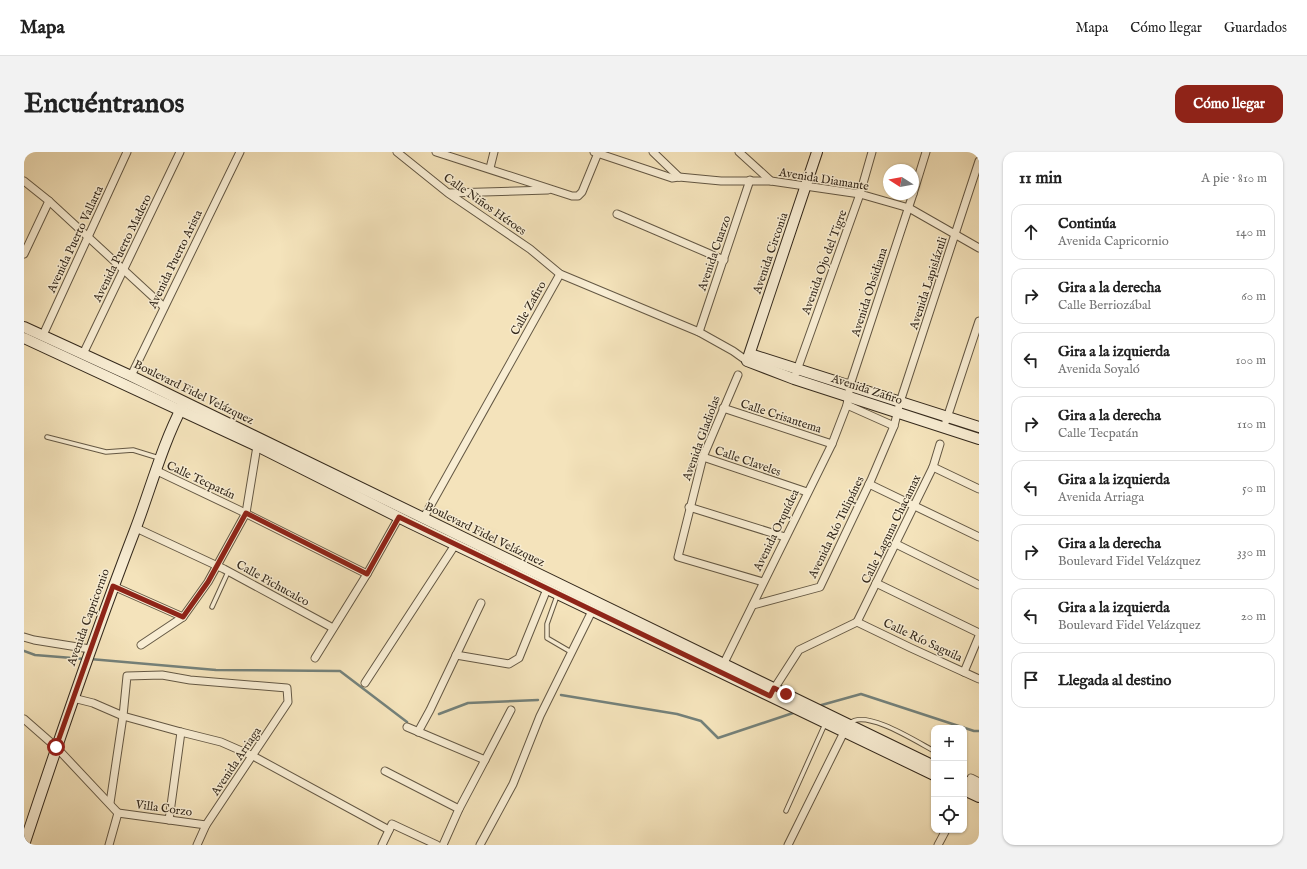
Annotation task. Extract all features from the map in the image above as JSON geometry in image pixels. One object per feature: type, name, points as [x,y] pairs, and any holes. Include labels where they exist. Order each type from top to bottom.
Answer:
[{"type":"main road","name":"Avenida Circonia","points":[[748,358],[817,152]]},
{"type":"main road","name":"Boulevard Fidel Velázquez","points":[[24,326],[131,376],[182,406],[257,446],[455,545],[533,577],[547,589],[592,611],[722,668]]},
{"type":"main road","name":"Boulevard Fidel Velázquez","points":[[24,338],[182,406],[424,519],[533,577],[846,728],[931,773]]},
{"type":"main road","name":"Avenida Zafiro","points":[[748,358],[796,374],[847,400],[899,408],[943,427],[979,439]]},
{"type":"main road","points":[[796,374],[850,385],[899,408],[947,417],[979,427]]},
{"type":"main road","name":"Avenida Capricornio","points":[[26,844],[56,747],[83,669],[136,528],[159,458],[182,406]]},
{"type":"main road","name":"Boulevard Fidel Velázquez","points":[[813,712],[826,722],[846,728],[931,765]]},
{"type":"main road","points":[[967,786],[979,788]]},
{"type":"main road","points":[[967,786],[979,797]]},
{"type":"street","name":"Avenida Puerto Vallarta","points":[[43,335],[127,152]]},
{"type":"street","name":"Avenida Puerto Madero","points":[[83,354],[180,152]]},
{"type":"street","name":"Avenida Puerto Arista","points":[[131,376],[240,152]]},
{"type":"street","name":"Calle Niños Héroes","points":[[397,152],[448,193],[530,249],[560,274]]},
{"type":"street","points":[[436,152],[490,168],[572,196],[578,196],[582,192],[596,153]]},
{"type":"street","points":[[490,168],[494,152]]},
{"type":"street","points":[[653,152],[679,177]]},
{"type":"street","points":[[738,152],[771,181]]},
{"type":"street","name":"Avenida Ojo del Tigre","points":[[796,374],[860,194],[872,152]]},
{"type":"street","name":"Avenida Obsidiana","points":[[919,175],[926,152]]},
{"type":"street","name":"Avenida Diamante","points":[[596,153],[672,178],[679,177],[721,181],[771,181],[860,194],[908,208],[979,248]]},
{"type":"street","name":"Avenida Lapislázuli","points":[[899,408],[979,161]]},
{"type":"street","name":"Avenida Cuarzo","points":[[699,332],[750,180]]},
{"type":"street","points":[[24,182],[48,201],[164,307]]},
{"type":"street","points":[[448,193],[553,190]]},
{"type":"street","name":"Avenida Obsidiana","points":[[847,400],[850,385],[911,200]]},
{"type":"street","points":[[24,254],[48,201]]},
{"type":"street","points":[[617,214],[724,260]]},
{"type":"street","name":"Calle Zafiro","points":[[424,519],[560,274],[699,332],[748,358]]},
{"type":"street","points":[[943,427],[979,320]]},
{"type":"street","name":"Avenida Gladiolas","points":[[738,375],[703,457],[689,507],[678,557],[763,582]]},
{"type":"street","points":[[847,400],[894,426]]},
{"type":"street","name":"Avenida Orquídea","points":[[722,668],[807,492],[832,444],[847,400]]},
{"type":"street","name":"Calle Crisantema","points":[[723,408],[832,444]]},
{"type":"street","name":"Avenida Río Tulipánes","points":[[753,605],[820,588],[869,484],[894,426],[899,408]]},
{"type":"street","name":"Calle Laguna Chacamax","points":[[857,622],[933,467],[940,444]]},
{"type":"street","points":[[142,645],[183,617],[208,582],[246,513],[257,446]]},
{"type":"street","name":"Calle Claveles","points":[[703,457],[807,492]]},
{"type":"street","points":[[933,467],[979,490]]},
{"type":"street","name":"Calle Tecpatán","points":[[155,470],[246,513],[367,574]]},
{"type":"street","points":[[869,484],[979,537]]},
{"type":"street","points":[[689,507],[785,537]]},
{"type":"street","points":[[315,658],[367,574],[399,517]]},
{"type":"street","name":"Calle Pichucalco","points":[[136,528],[229,571],[333,628]]},
{"type":"street","points":[[896,544],[979,585]]},
{"type":"street","points":[[365,682],[455,545]]},
{"type":"street","points":[[876,583],[979,633]]},
{"type":"street","points":[[113,586],[183,617]]},
{"type":"street","points":[[456,655],[509,664],[519,658],[547,589]]},
{"type":"street","points":[[418,732],[481,603]]},
{"type":"street","points":[[480,845],[513,784],[540,716],[592,611]]},
{"type":"street","points":[[772,692],[799,650],[857,622]]},
{"type":"street","name":"Calle Río Saguila","points":[[857,622],[979,679]]},
{"type":"street","points":[[964,672],[979,636]]},
{"type":"street","points":[[24,637],[90,651]]},
{"type":"street","name":"Avenida Arriaga","points":[[124,716],[127,676],[162,675],[190,680],[287,688],[288,702],[206,825],[197,845]]},
{"type":"street","points":[[73,698],[93,703],[124,716],[221,742],[253,756],[391,827],[437,845]]},
{"type":"street","points":[[443,845],[511,710]]},
{"type":"street","points":[[110,803],[124,716]]},
{"type":"street","points":[[24,719],[56,747],[118,813],[109,845]]},
{"type":"street","points":[[407,727],[485,760]]},
{"type":"street","points":[[788,845],[846,728]]},
{"type":"street","points":[[168,820],[181,732]]},
{"type":"street","points":[[385,771],[460,809]]},
{"type":"street","name":"Villa Corzo","points":[[118,813],[206,825]]},
{"type":"street","points":[[382,845],[391,827]]},
{"type":"street","points":[[938,845],[944,833]]},
{"type":"lane","points":[[47,437],[106,452],[133,450],[159,458]]},
{"type":"lane","points":[[212,607],[229,571]]},
{"type":"lane","points":[[558,594],[547,624],[547,638],[572,652]]},
{"type":"lane","points":[[846,728],[859,718],[876,722],[931,750]]},
{"type":"lane","points":[[786,811],[826,722]]},
{"type":"waterway","points":[[24,651],[35,655],[85,659]]},
{"type":"waterway","points":[[90,659],[216,670],[340,671],[407,722]]},
{"type":"waterway","points":[[818,706],[861,694],[974,731],[979,731]]},
{"type":"waterway","points":[[561,695],[677,714],[701,721],[718,738],[796,712]]},
{"type":"waterway","points":[[439,714],[468,703],[538,700]]},
{"type":"route","points":[[56,747],[113,586],[183,617],[208,582],[246,513],[367,574],[399,517],[770,696],[774,688],[786,694]]}]
